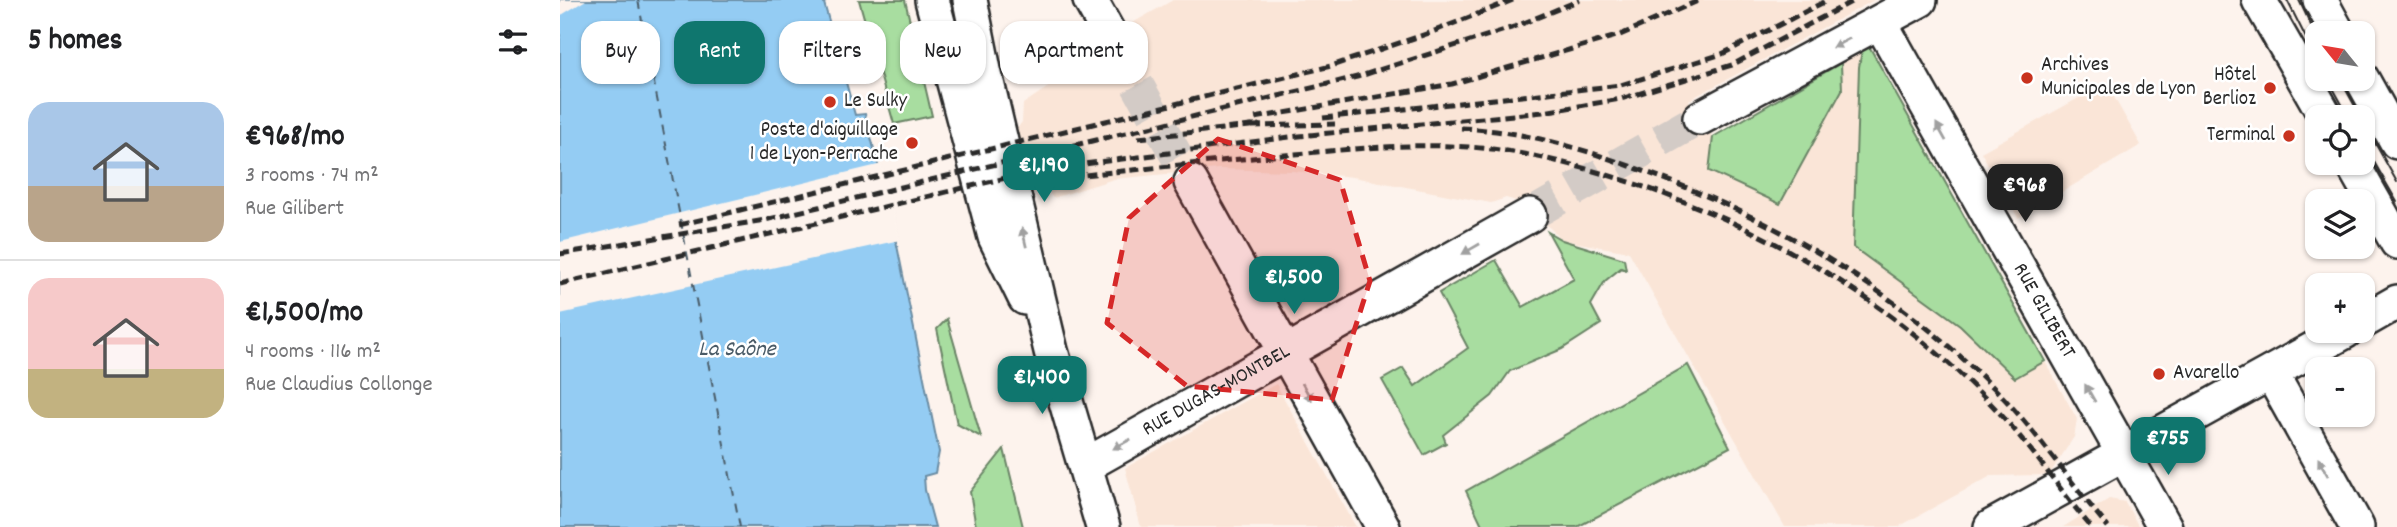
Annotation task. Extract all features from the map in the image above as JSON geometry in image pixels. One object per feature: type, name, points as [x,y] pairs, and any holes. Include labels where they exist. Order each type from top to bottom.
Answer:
[{"type":"street","points":[[932,0],[995,237],[1051,351]]},
{"type":"street","points":[[952,0],[968,140]]},
{"type":"street","points":[[971,0],[984,70],[1051,351],[1103,527]]},
{"type":"street","points":[[1090,0],[1102,21]]},
{"type":"street","points":[[1700,118],[1920,0]]},
{"type":"street","points":[[2259,0],[2319,105]]},
{"type":"street","points":[[2320,0],[2331,21]]},
{"type":"street","name":"RUE GILIBERT","points":[[1880,22],[2165,527]]},
{"type":"street","points":[[2369,91],[2397,142]]},
{"type":"street","points":[[2359,175],[2397,242]]},
{"type":"street","points":[[1191,182],[1383,527]]},
{"type":"street","name":"RUE DUGAS-MONTBEL","points":[[1086,465],[1530,215]]},
{"type":"street","points":[[2375,315],[2397,302]]},
{"type":"street","points":[[1991,527],[2325,343]]},
{"type":"street","points":[[2271,373],[2357,527]]},
{"type":"highlighted area","points":[[1218,139],[1340,180],[1370,281],[1332,400],[1187,386],[1107,323],[1129,218]]},
{"type":"shaded area","points":[[1173,0],[1874,0],[1689,100],[1713,137],[1869,46],[2077,419],[2074,437],[2049,475],[1991,476],[1898,527],[1785,527],[1629,252],[1562,240],[1526,204],[1506,198],[1491,203],[1353,177],[1292,171],[1218,169],[1114,179],[1053,198],[1045,186],[1032,150],[1005,145],[1022,122],[1023,104],[1053,84],[1148,84],[1148,21],[1136,21]]},
{"type":"shaded area","points":[[2106,83],[2141,145],[2018,218],[1981,152]]},
{"type":"shaded area","points":[[1276,384],[1356,527],[1141,527],[1125,468]]},
{"type":"shaded area","points":[[2109,499],[2125,502],[2139,527],[2063,527]]},
{"type":"green space","points":[[859,0],[905,0],[910,21],[900,21],[900,84],[925,84],[932,116],[894,124],[883,84],[886,84],[886,21],[865,21]]},
{"type":"green space","points":[[1869,46],[2045,361],[2015,378],[1960,325],[1853,247],[1859,67],[1862,50]]},
{"type":"green space","points":[[1841,63],[1842,90],[1780,204],[1709,171],[1713,137]]},
{"type":"green space","points":[[1548,232],[1562,240],[1624,259],[1626,270],[1621,268],[1605,281],[1591,305],[1601,324],[1562,349],[1510,371],[1492,396],[1443,435],[1446,443],[1424,455],[1382,380],[1403,368],[1415,386],[1468,348],[1439,293],[1496,260],[1523,307],[1574,279]]},
{"type":"green space","points":[[947,319],[981,437],[957,424],[937,329]]},
{"type":"green space","points":[[1688,365],[1730,447],[1577,527],[1483,527],[1466,491]]},
{"type":"green space","points":[[1004,449],[1023,527],[976,527],[970,492]]},
{"type":"water","name":"La Saône","points":[[560,0],[828,0],[824,3],[829,21],[779,21],[779,84],[846,84],[855,115],[865,114],[890,211],[939,452],[935,473],[924,476],[935,527],[560,527]]},
{"type":"pier","points":[[560,0],[586,0],[560,16]]},
{"type":"pier","points":[[882,164],[900,240],[560,314],[560,242]]},
{"type":"ferry route","points":[[638,0],[740,527]]},
{"type":"tunnel","points":[[1137,84],[1191,182]]},
{"type":"tunnel","points":[[1530,215],[1700,118]]},
{"type":"tram line","points":[[2287,0],[2305,36]]},
{"type":"tram line","points":[[2299,0],[2309,21]]},
{"type":"tram line","points":[[2335,91],[2342,105]]},
{"type":"tram line","points":[[2347,91],[2354,105]]},
{"type":"tram line","points":[[2375,143],[2397,182]]},
{"type":"tram line","points":[[2375,164],[2397,202]]},
{"type":"railway","points":[[679,225],[1331,66],[1432,32],[1513,0]]},
{"type":"railway","points":[[560,254],[765,220],[1357,77],[1514,27],[1580,0]]},
{"type":"railway","points":[[1255,118],[1452,84],[1620,35],[1700,0]]},
{"type":"railway","points":[[1323,118],[1621,85],[1722,54],[1828,0]]},
{"type":"railway","points":[[560,284],[1039,170],[1290,137],[1543,112],[1621,99],[1732,65],[1855,0]]},
{"type":"railway","points":[[1252,126],[1335,124]]},
{"type":"railway","points":[[1138,138],[1260,125]]},
{"type":"railway","points":[[1461,128],[1532,137],[1623,164],[1742,212],[1832,261],[1916,319],[1994,388],[2024,421],[2108,527]]},
{"type":"railway","points":[[1026,181],[1316,152],[1425,146],[1503,151],[1604,174],[1709,212],[1759,235],[1855,291],[1900,323],[1943,358],[1999,412],[2091,527]]},
{"type":"place","name":"Archives Municipales de Lyon","points":[[2027,78]]},
{"type":"place","name":"Hôtel Berlioz","points":[[2270,88]]},
{"type":"place","name":"Le Sulky","points":[[830,102]]},
{"type":"place","name":"Terminal","points":[[2289,136]]},
{"type":"place","name":"Poste d'aiguillage 1 de Lyon-Perrache","points":[[912,143]]},
{"type":"place","name":"Avarello","points":[[2159,374]]}]
